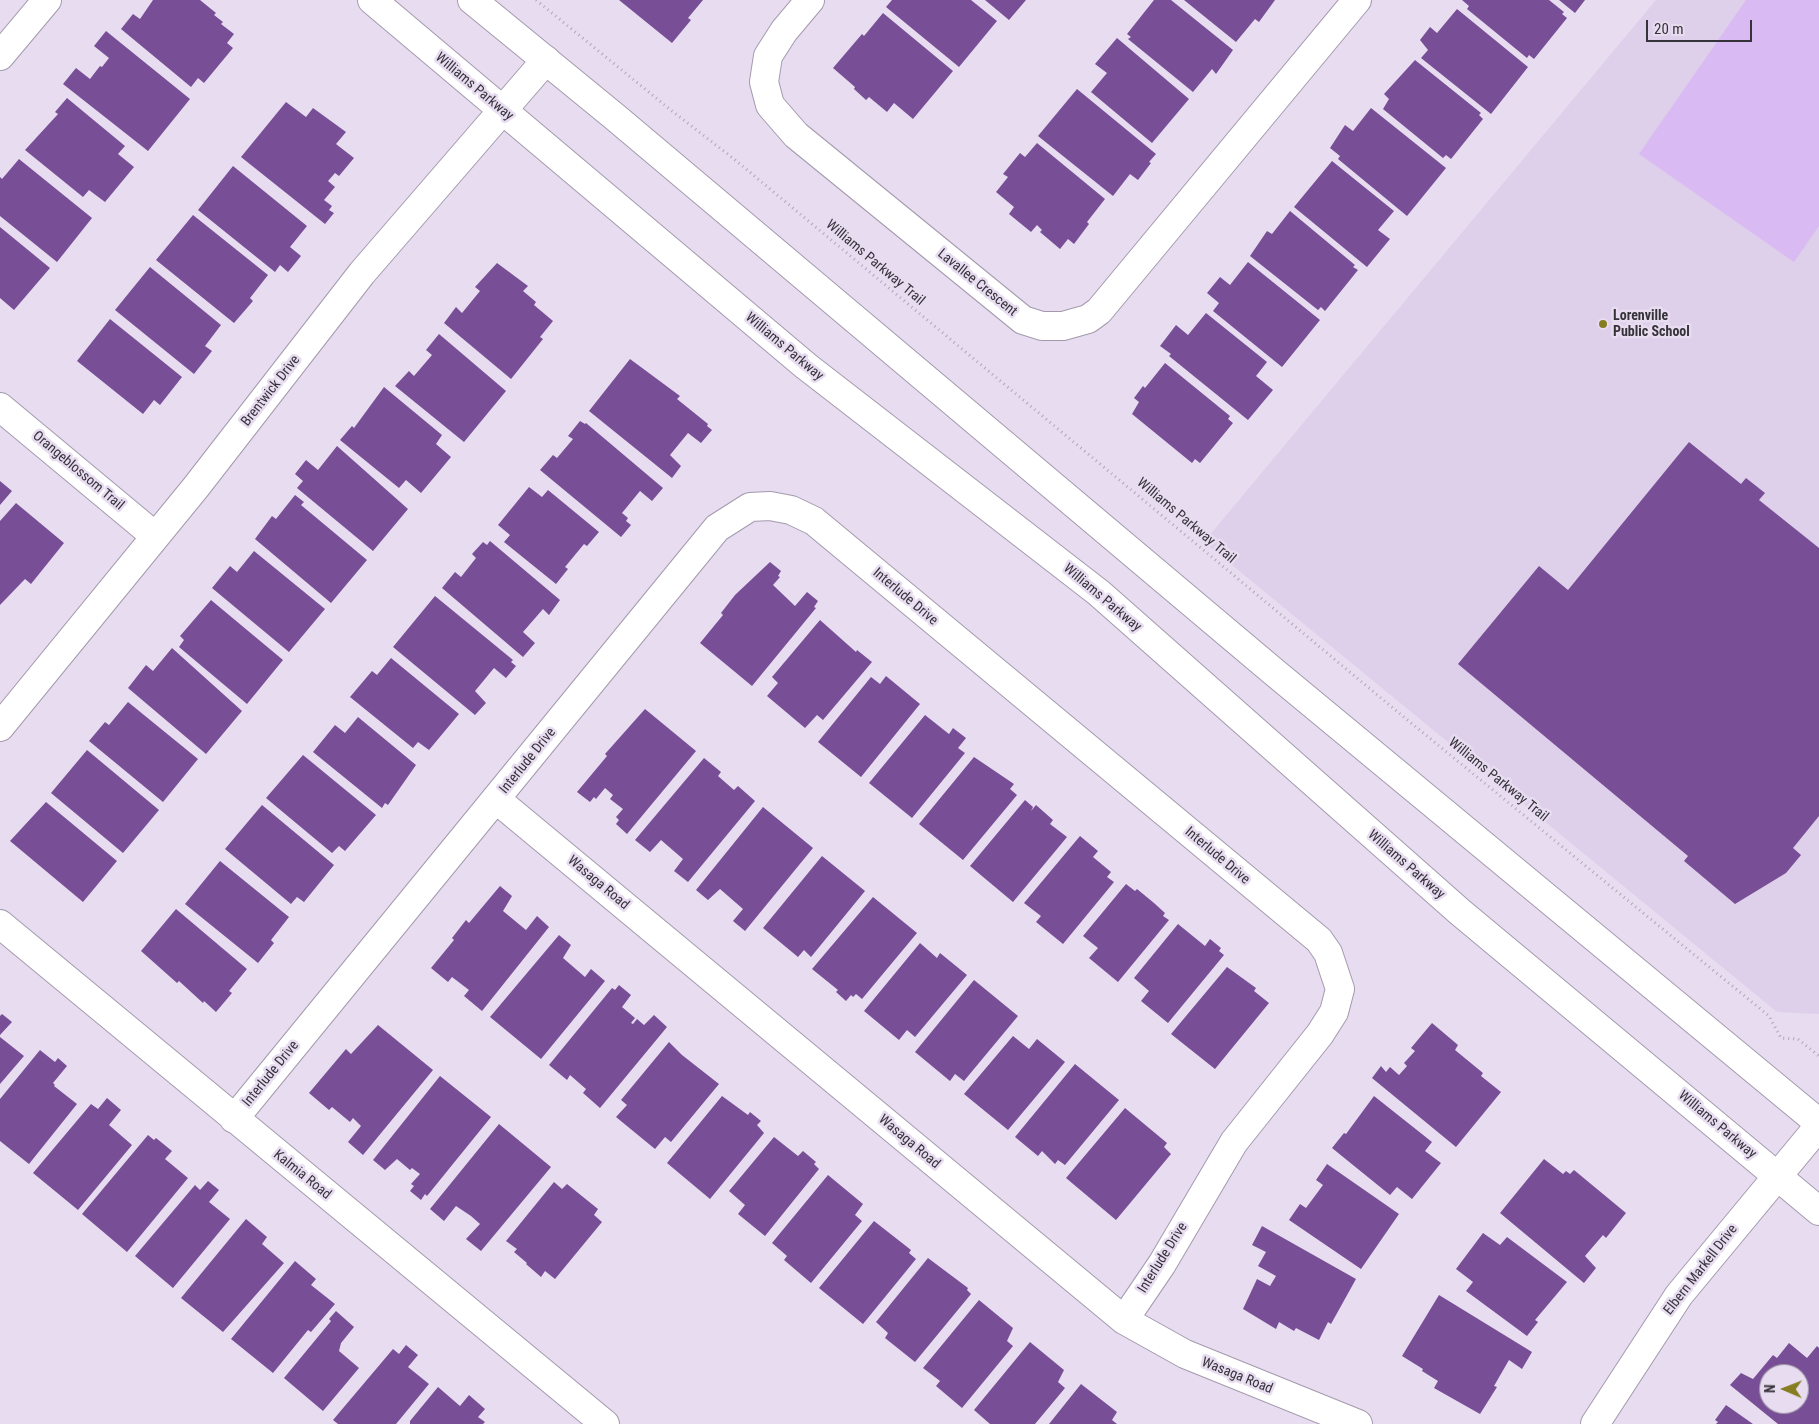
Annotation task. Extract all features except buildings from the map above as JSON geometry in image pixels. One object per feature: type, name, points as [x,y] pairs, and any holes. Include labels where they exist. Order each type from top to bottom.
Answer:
[{"type":"street","points":[[0,56],[47,0]]},
{"type":"street","name":"Williams Parkway","points":[[372,0],[502,112],[806,366],[1099,593],[1460,912],[1819,1211]]},
{"type":"street","points":[[472,0],[546,60],[1274,672],[1819,1124]]},
{"type":"street","name":"Lavallee Crescent","points":[[810,0],[784,31],[768,56],[764,82],[770,105],[796,135],[1023,320],[1042,326],[1063,326],[1088,319],[1099,311],[1357,0]]},
{"type":"street","name":"Brentwick Drive","points":[[0,727],[156,536],[362,273],[546,60]]},
{"type":"street","name":"Orangeblossom Trail","points":[[0,407],[156,536]]},
{"type":"street","name":"Interlude Drive","points":[[234,1119],[497,800],[717,528],[750,507],[770,506],[791,510],[814,521],[1319,940],[1328,953],[1340,989],[1334,1012],[1320,1034],[1234,1142],[1162,1264],[1124,1320]]},
{"type":"street","name":"Wasaga Road","points":[[497,800],[1124,1320],[1185,1354],[1358,1424]]},
{"type":"street","name":"Kalmia Road","points":[[0,924],[605,1424]]},
{"type":"street","name":"Elbern Markell Drive","points":[[1595,1424],[1679,1295],[1819,1124]]},
{"type":"path","name":"Williams Parkway Trail","points":[[536,0],[672,112],[734,159],[1405,718],[1769,1016],[1780,1038],[1798,1039],[1819,1056]]},
{"type":"shaded area","name":"Lorenville Public School","points":[[1656,0],[1819,0],[1819,1014],[1777,1012],[1204,542]]},
{"type":"shaded area","points":[[1746,0],[1819,0],[1819,226],[1794,262],[1639,154]]},
{"type":"place","name":"Lorenville Public School","points":[[1603,324]]}]
